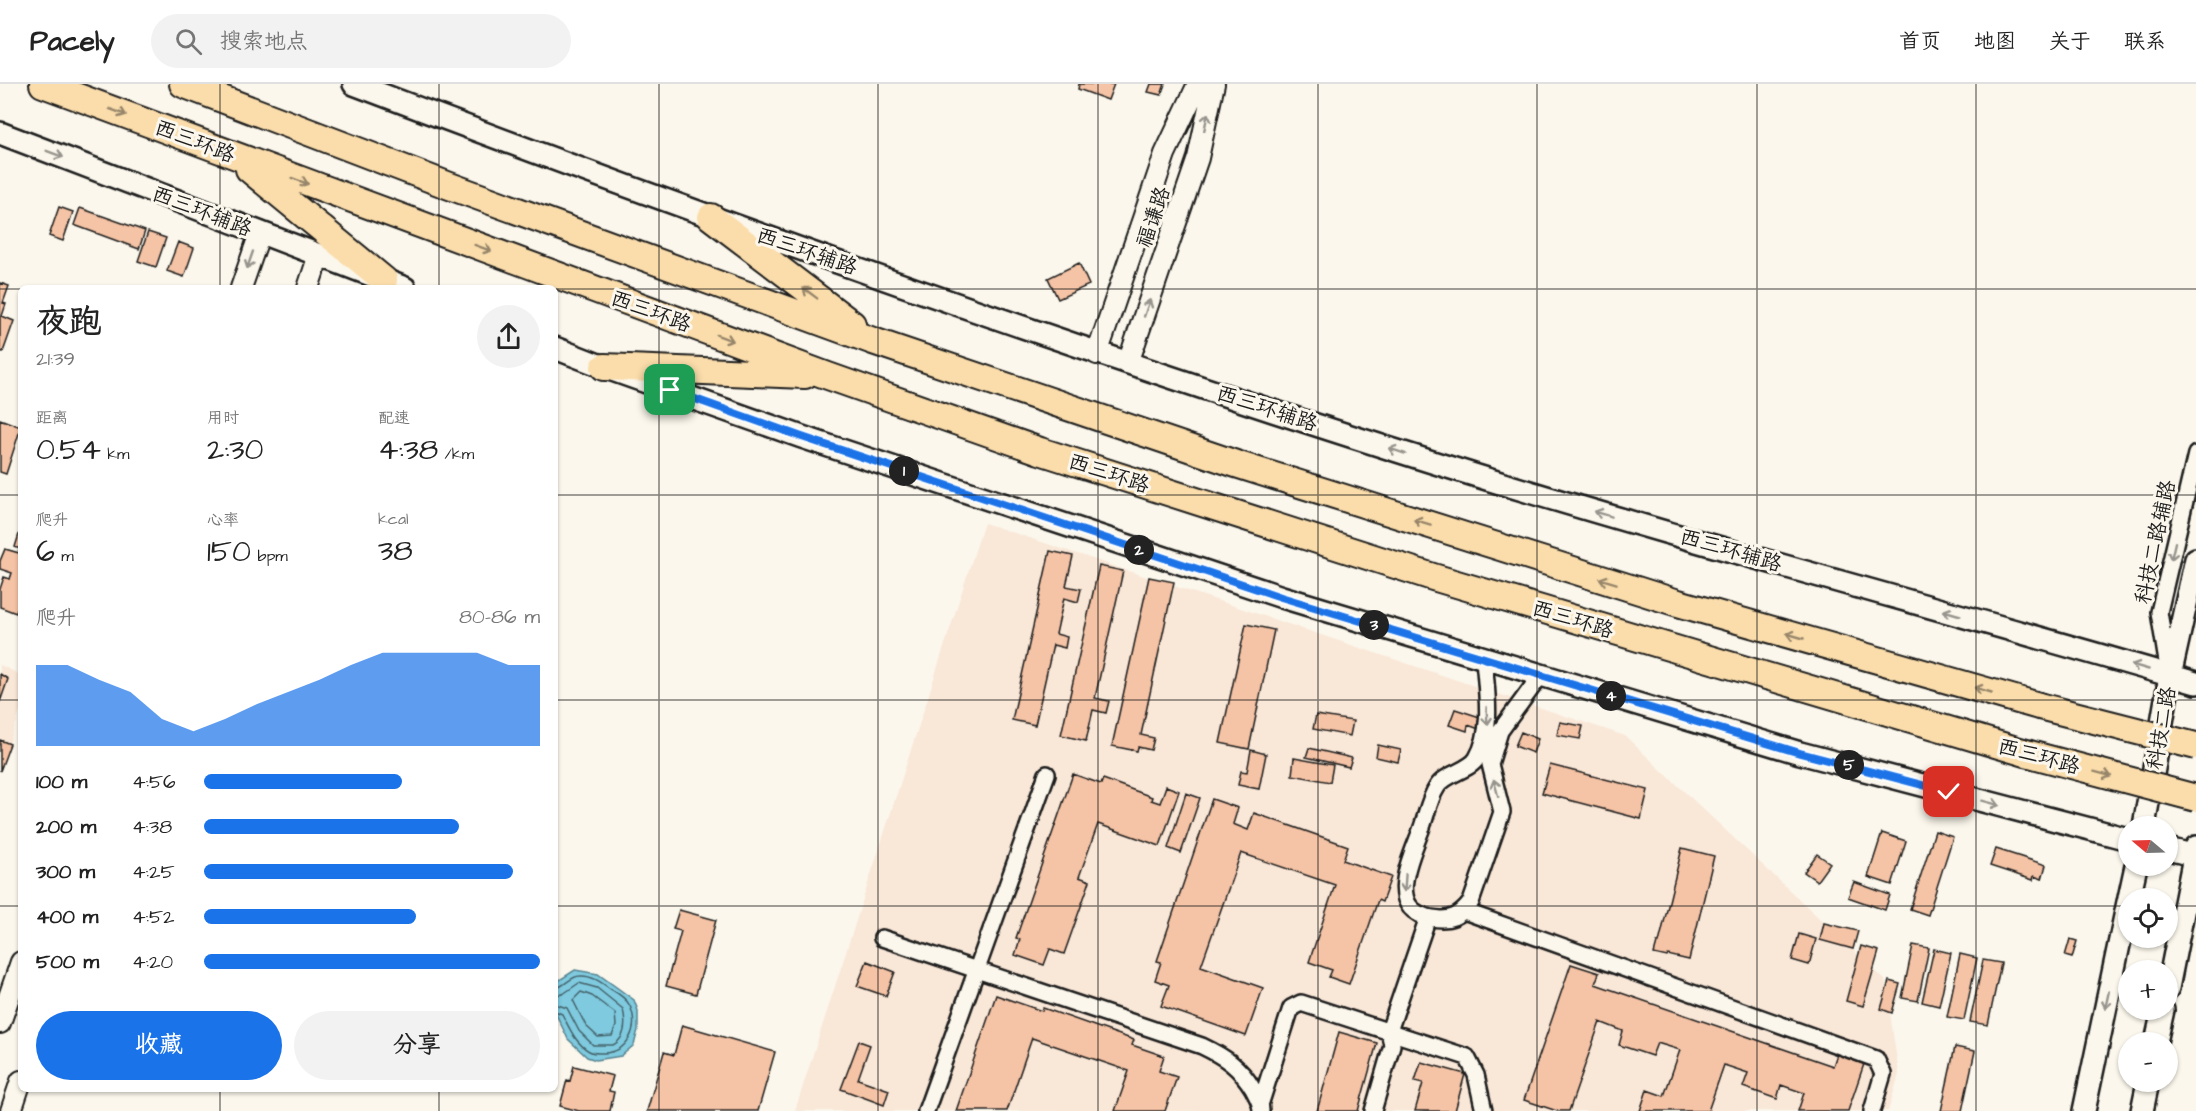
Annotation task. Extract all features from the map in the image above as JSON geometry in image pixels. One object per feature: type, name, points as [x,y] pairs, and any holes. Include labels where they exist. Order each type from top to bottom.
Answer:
[{"type":"highway","name":"西三环路","points":[[43,84],[828,376],[1052,454],[1433,577],[2026,753],[2196,798]]},
{"type":"highway","points":[[183,84],[447,185],[873,341],[1236,464],[1667,599],[2039,706],[2196,746]]},
{"type":"highway","points":[[232,156],[394,284]]},
{"type":"highway","points":[[711,218],[873,341]]},
{"type":"highway","points":[[604,367],[828,376]]},
{"type":"main road","name":"西三环辅路","points":[[354,84],[711,218],[1097,354],[1430,462],[2196,683]]},
{"type":"main road","name":"西三环辅路","points":[[0,133],[394,284]]},
{"type":"main road","points":[[558,349],[802,437],[1281,597],[1800,753],[2118,836]]},
{"type":"main road","name":"科技二路","points":[[2146,816],[2170,676],[2196,559]]},
{"type":"main road","points":[[2174,960],[2196,853],[2178,850]]},
{"type":"main road","points":[[2084,1111],[2119,948]]},
{"type":"main road","points":[[2142,1111],[2146,1092]]},
{"type":"street","name":"福谦路","points":[[1097,354],[1165,154],[1198,84]]},
{"type":"street","name":"福谦路","points":[[1128,363],[1198,158],[1214,84]]},
{"type":"street","points":[[242,285],[260,233]]},
{"type":"street","points":[[309,285],[319,255]]},
{"type":"street","name":"科技二路辅路","points":[[2170,676],[2159,612],[2196,454]]},
{"type":"street","points":[[1484,658],[1488,727],[1477,759],[1437,785],[1404,879],[1405,899],[1414,910],[1428,917],[1446,920],[1464,911],[1471,902],[1502,812],[1490,764],[1500,731],[1541,675]]},
{"type":"street","points":[[926,1111],[1047,774]]},
{"type":"street","points":[[1464,911],[1876,1059],[1883,1074],[1872,1111]]},
{"type":"street","points":[[1373,1111],[1392,1045],[1389,1031],[1428,917]]},
{"type":"street","points":[[882,938],[1202,1046],[1226,1057],[1245,1074],[1261,1107]]},
{"type":"street","points":[[0,1023],[18,971]]},
{"type":"street","points":[[1261,1107],[1292,1008],[1301,1003],[1467,1057],[1476,1075],[1484,1111]]},
{"type":"street","points":[[11,1111],[18,1090]]},
{"type":"shaded area","points":[[984,523],[1625,736],[1885,980],[1899,1074],[1888,1111],[795,1111]]},
{"type":"shaded area","points":[[0,665],[18,674],[18,718],[0,770]]},
{"type":"water","points":[[575,970],[598,974],[634,1000],[638,1011],[638,1030],[634,1045],[621,1056],[596,1060],[587,1057],[568,1039],[558,1018],[558,981]]},
{"type":"building","points":[[1079,84],[1114,84],[1108,100],[1078,89]]},
{"type":"building","points":[[1151,84],[1165,84],[1161,95],[1148,92]]},
{"type":"building","points":[[59,207],[73,212],[63,241],[49,236]]},
{"type":"building","points":[[80,208],[145,231],[139,249],[74,225]]},
{"type":"building","points":[[148,232],[166,238],[156,267],[138,261]]},
{"type":"building","points":[[178,242],[194,248],[184,277],[167,271]]},
{"type":"building","points":[[1079,263],[1089,285],[1058,299],[1048,278]]},
{"type":"building","points":[[0,283],[9,286],[3,303],[6,304],[2,316],[14,321],[3,352],[0,351]]},
{"type":"building","points":[[0,419],[18,426],[18,436],[6,474],[0,472]]},
{"type":"building","points":[[5,549],[18,553],[16,613],[0,607],[0,589],[4,577],[10,579],[12,573],[0,569],[0,561]]},
{"type":"building","points":[[1050,551],[1073,556],[1066,586],[1081,589],[1078,602],[1064,598],[1056,634],[1067,637],[1065,648],[1053,645],[1035,725],[1012,720]]},
{"type":"building","points":[[1099,566],[1123,571],[1095,698],[1109,701],[1106,713],[1093,710],[1086,741],[1061,735]]},
{"type":"building","points":[[1149,577],[1174,582],[1141,735],[1154,738],[1151,750],[1138,747],[1137,751],[1112,746]]},
{"type":"building","points":[[1246,624],[1274,630],[1249,749],[1220,743]]},
{"type":"building","points":[[0,674],[8,679],[0,702]]},
{"type":"building","points":[[1455,709],[1483,718],[1479,729],[1468,725],[1467,731],[1449,725]]},
{"type":"building","points":[[1316,715],[1353,721],[1350,736],[1313,729]]},
{"type":"building","points":[[1560,722],[1583,726],[1580,739],[1557,735]]},
{"type":"building","points":[[1521,732],[1538,739],[1533,753],[1515,746]]},
{"type":"building","points":[[0,740],[10,744],[0,771]]},
{"type":"building","points":[[1378,745],[1401,750],[1398,762],[1376,757]]},
{"type":"building","points":[[1309,748],[1352,758],[1349,767],[1306,757]]},
{"type":"building","points":[[1251,750],[1266,754],[1259,789],[1238,785],[1241,771],[1247,772]]},
{"type":"building","points":[[1294,758],[1333,765],[1330,782],[1292,775]]},
{"type":"building","points":[[1550,765],[1648,790],[1641,819],[1542,793]]},
{"type":"building","points":[[1073,774],[1101,784],[1103,779],[1152,797],[1151,800],[1160,803],[1166,786],[1179,791],[1160,846],[1098,824],[1079,877],[1090,881],[1064,954],[1050,949],[1044,965],[1015,955],[1020,939],[1016,938]]},
{"type":"building","points":[[1186,793],[1200,798],[1181,853],[1168,848]]},
{"type":"building","points":[[1212,799],[1238,808],[1233,824],[1248,830],[1254,813],[1348,846],[1343,860],[1391,877],[1382,902],[1378,900],[1349,984],[1329,977],[1332,970],[1309,962],[1335,885],[1241,853],[1201,966],[1263,988],[1246,1036],[1161,1006],[1169,985],[1155,980],[1161,962],[1157,961]]},
{"type":"building","points":[[1935,831],[1953,837],[1928,915],[1910,909]]},
{"type":"building","points":[[1882,833],[1906,841],[1892,885],[1868,877]]},
{"type":"building","points":[[1682,848],[1714,856],[1689,960],[1654,954],[1657,943],[1659,943]]},
{"type":"building","points":[[1996,849],[2046,865],[2042,879],[2034,876],[2033,880],[1990,866]]},
{"type":"building","points":[[1817,854],[1830,863],[1817,881],[1804,872]]},
{"type":"building","points":[[1854,882],[1890,895],[1885,910],[1848,897]]},
{"type":"building","points":[[679,910],[716,920],[696,994],[666,986],[681,931],[673,929]]},
{"type":"building","points":[[1824,923],[1858,931],[1853,949],[1820,940]]},
{"type":"building","points":[[1799,934],[1816,939],[1809,965],[1792,960]]},
{"type":"building","points":[[2070,939],[2077,941],[2072,958],[2065,956]]},
{"type":"building","points":[[1913,945],[1929,948],[1918,1001],[1902,998]]},
{"type":"building","points":[[1861,946],[1879,951],[1863,1006],[1846,1001]]},
{"type":"building","points":[[1934,949],[1951,953],[1939,1006],[1922,1002]]},
{"type":"building","points":[[1960,954],[1977,958],[1964,1020],[1947,1017]]},
{"type":"building","points":[[1983,960],[2001,963],[1988,1025],[1970,1022]]},
{"type":"building","points":[[867,961],[895,972],[886,996],[857,986]]},
{"type":"building","points":[[1571,964],[1599,973],[1595,984],[1833,1066],[1837,1054],[1864,1064],[1848,1111],[1798,1111],[1804,1093],[1781,1085],[1777,1099],[1743,1087],[1748,1073],[1724,1065],[1708,1111],[1640,1111],[1647,1090],[1664,1096],[1680,1050],[1657,1043],[1652,1056],[1619,1045],[1623,1031],[1600,1022],[1569,1111],[1557,1111],[1524,1100]]},
{"type":"building","points":[[1889,981],[1900,984],[1892,1013],[1881,1009]]},
{"type":"building","points":[[996,995],[1042,1011],[1043,1008],[1134,1040],[1132,1045],[1164,1056],[1159,1071],[1177,1077],[1165,1111],[1115,1111],[1129,1071],[1032,1038],[1007,1111],[956,1111]]},
{"type":"building","points":[[682,1025],[775,1052],[758,1111],[647,1111],[664,1052],[674,1055]]},
{"type":"building","points":[[1339,1032],[1377,1043],[1358,1111],[1317,1111]]},
{"type":"building","points":[[859,1041],[870,1045],[858,1079],[889,1090],[884,1105],[841,1089]]},
{"type":"building","points":[[1955,1047],[1975,1051],[1962,1111],[1941,1111]]},
{"type":"building","points":[[1421,1062],[1465,1074],[1455,1111],[1415,1111],[1423,1083],[1415,1081]]},
{"type":"building","points":[[574,1066],[613,1076],[609,1091],[614,1092],[610,1111],[579,1111],[560,1106],[567,1080],[570,1081]]},
{"type":"route","points":[[670,390],[802,437],[1281,597],[1800,753],[1949,792]]}]
